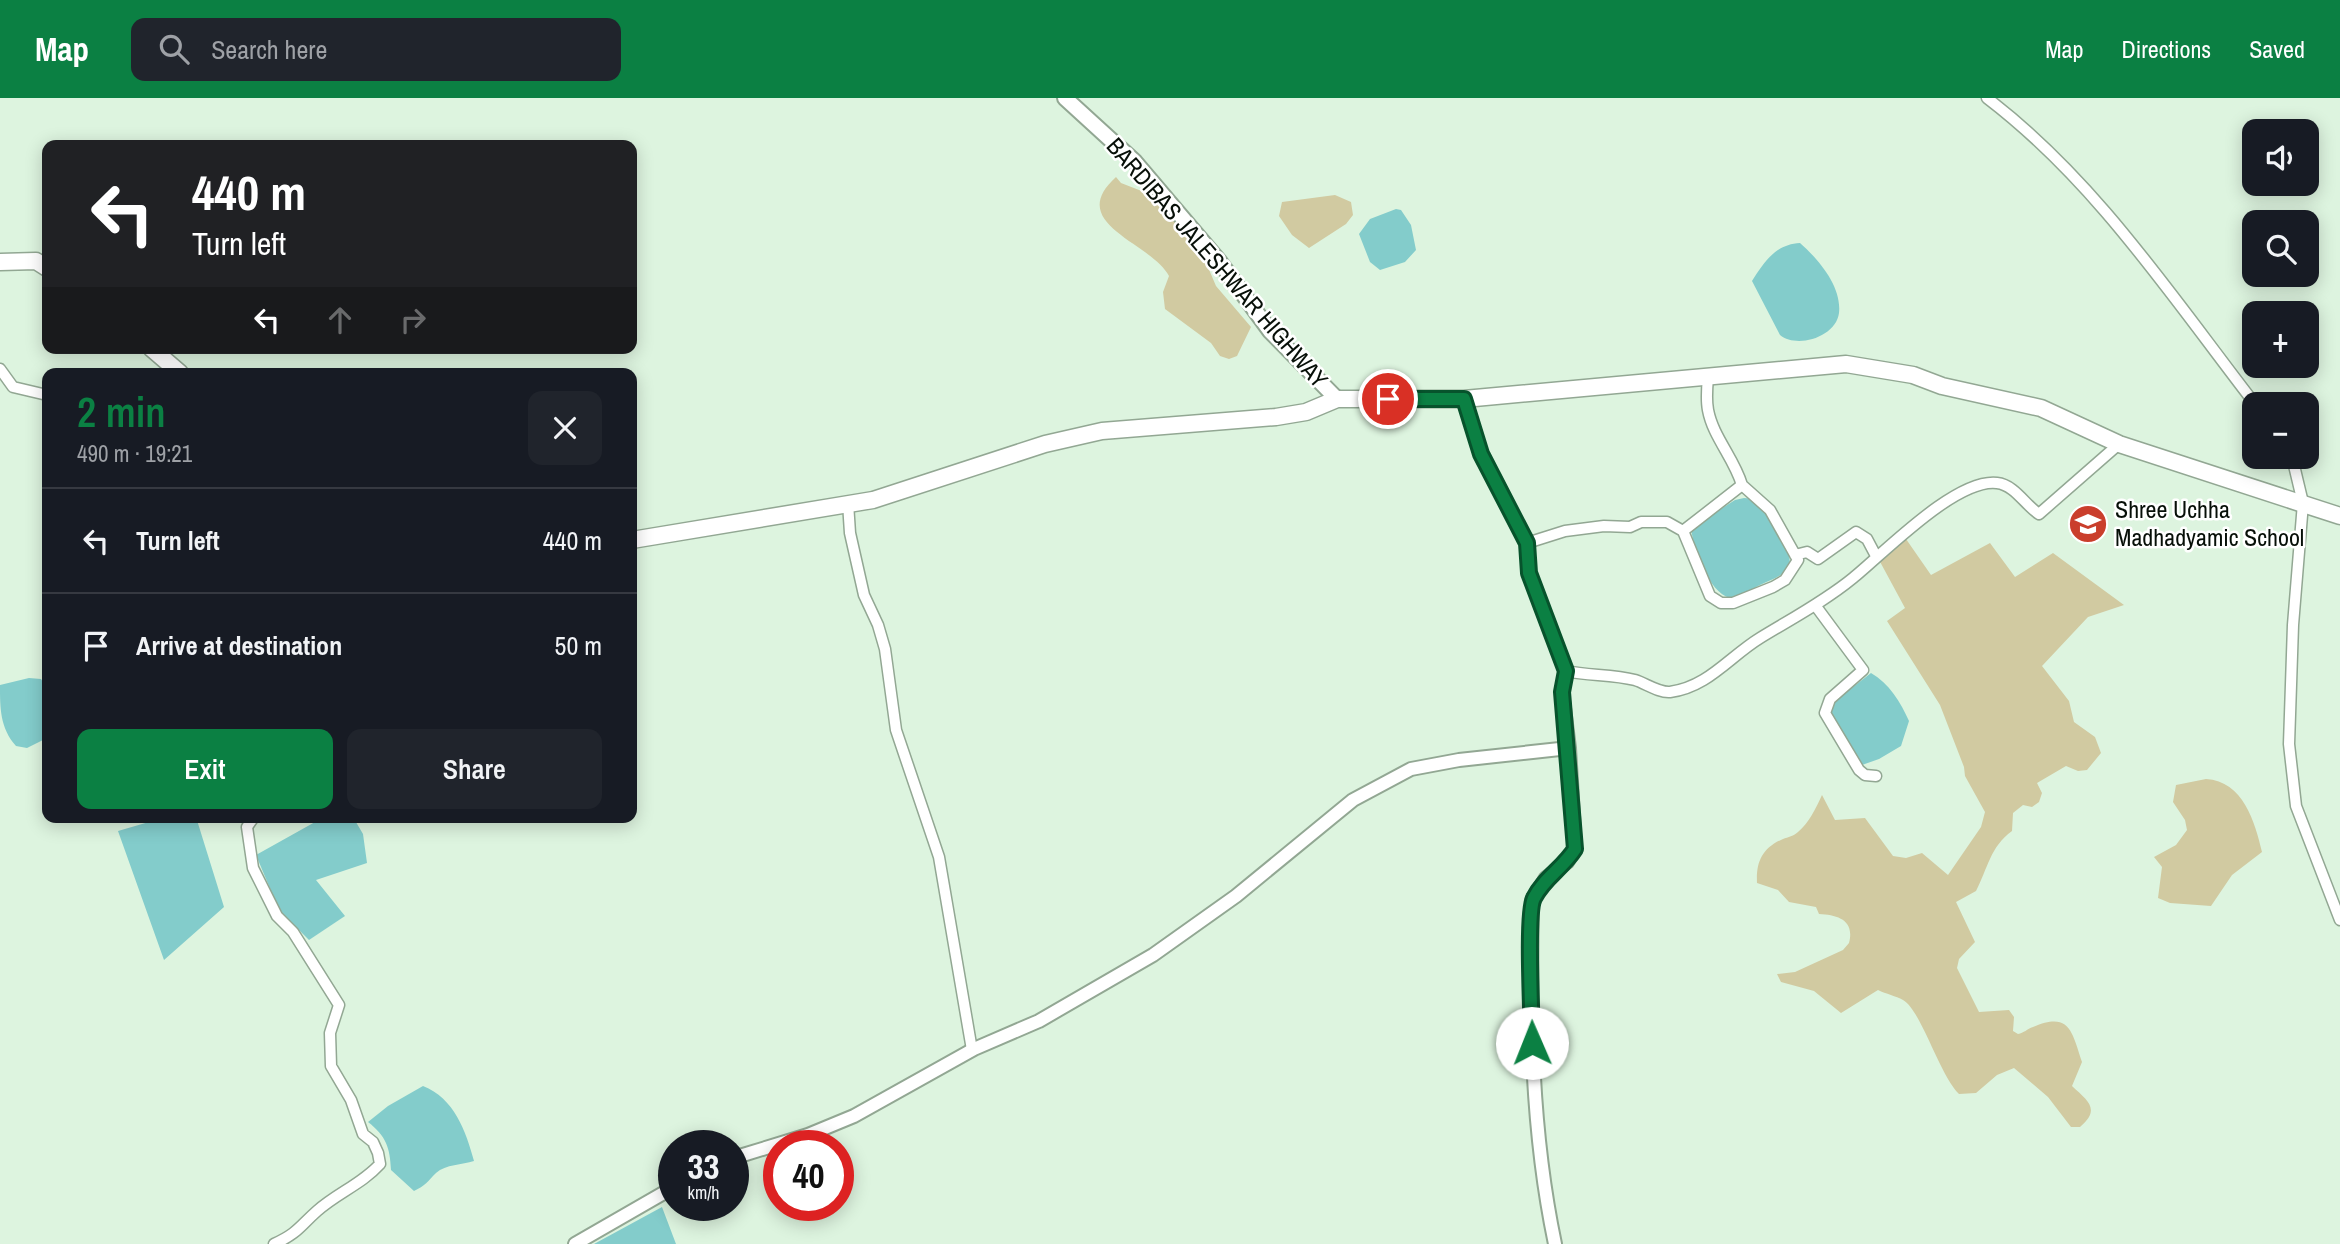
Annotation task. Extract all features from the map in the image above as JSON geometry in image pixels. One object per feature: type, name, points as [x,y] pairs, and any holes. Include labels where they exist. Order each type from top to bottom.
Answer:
[{"type":"main road","name":"BARDIBAS JALESHWAR HIGHWAY","points":[[1065,98],[1135,162],[1219,261],[1270,331],[1337,399]]},
{"type":"main road","points":[[0,262],[36,261],[42,265]]},
{"type":"main road","points":[[158,354],[174,368]]},
{"type":"main road","points":[[637,539],[873,499],[1045,444],[1102,430],[1276,417],[1306,412],[1337,399],[1464,399],[1846,364],[1913,375],[1942,386],[2041,408],[2119,444],[2340,516]]},
{"type":"street","points":[[1987,98],[2066,166],[2127,236],[2246,392]]},
{"type":"street","points":[[0,369],[13,387],[42,394]]},
{"type":"street","points":[[1527,543],[1565,531],[1604,526],[1630,527],[1641,522],[1667,522],[1683,531],[1710,596],[1721,603],[1733,603],[1785,580],[1798,560],[1770,510],[1742,485],[1733,460],[1714,429],[1707,409],[1707,377]]},
{"type":"street","points":[[1464,399],[1481,454],[1527,543],[1532,586],[1566,671],[1562,692],[1569,748],[1575,849],[1567,862],[1546,878],[1532,901],[1533,1092],[1542,1185],[1555,1244]]},
{"type":"street","points":[[1566,671],[1616,676],[1669,692],[1688,688],[1710,677],[1758,639],[1853,579],[1875,556],[1943,503],[1987,483],[2003,484],[2039,514],[2119,444]]},
{"type":"street","points":[[2295,469],[2303,503],[2292,625],[2289,744],[2296,806],[2340,920]]},
{"type":"street","points":[[1683,531],[1742,485]]},
{"type":"street","points":[[848,503],[850,533],[864,595],[878,625],[885,649],[896,730],[939,857],[972,1051]]},
{"type":"street","points":[[1795,555],[1807,552],[1818,559],[1856,532],[1867,539],[1875,556]]},
{"type":"street","points":[[1815,605],[1863,670],[1826,704],[1825,713],[1860,770],[1865,775],[1876,776]]},
{"type":"street","points":[[749,1153],[808,1135],[854,1116],[972,1051],[1039,1021],[1153,955],[1236,896],[1353,800],[1411,769],[1459,760],[1569,748]]},
{"type":"street","points":[[250,823],[247,827],[253,868],[277,916],[293,932],[339,1005],[330,1033],[331,1066],[351,1100],[363,1134],[373,1142],[380,1164],[365,1178],[317,1211],[302,1230],[274,1244]]},
{"type":"street","points":[[575,1244],[658,1195]]},
{"type":"shaded area","points":[[1116,177],[1121,183],[1157,197],[1199,246],[1216,286],[1251,327],[1237,356],[1229,359],[1220,356],[1211,343],[1165,309],[1163,292],[1169,276],[1159,264],[1116,231],[1105,220],[1100,208],[1103,193]]},
{"type":"shaded area","points":[[1335,195],[1351,202],[1353,215],[1346,224],[1309,248],[1292,235],[1279,216],[1282,202]]},
{"type":"shaded area","points":[[1906,539],[1931,575],[1990,543],[2015,577],[2053,553],[2124,605],[2088,617],[2042,666],[2069,701],[2074,722],[2095,737],[2101,753],[2087,770],[2078,771],[2066,766],[2037,783],[2042,793],[2039,802],[2032,807],[2023,805],[2013,813],[2012,831],[1994,851],[1976,891],[1956,902],[1975,942],[1959,959],[1957,968],[1979,1012],[2009,1010],[2014,1017],[2013,1031],[2018,1034],[2045,1023],[2055,1022],[2068,1027],[2072,1034],[2082,1062],[2072,1086],[2087,1101],[2091,1110],[2080,1127],[2071,1127],[2048,1097],[2014,1068],[1997,1075],[1976,1093],[1959,1094],[1944,1072],[1917,1016],[1903,1000],[1878,990],[1841,1013],[1814,991],[1781,982],[1777,974],[1795,972],[1843,950],[1849,943],[1850,929],[1843,920],[1819,914],[1816,907],[1789,902],[1778,890],[1757,883],[1759,862],[1765,851],[1802,828],[1822,795],[1835,820],[1865,818],[1893,856],[1906,858],[1922,853],[1948,875],[1981,827],[1985,812],[1965,776],[1940,705],[1887,621],[1905,608],[1878,558]]},
{"type":"shaded area","points":[[2206,779],[2219,781],[2238,795],[2251,816],[2262,852],[2232,875],[2211,906],[2170,903],[2158,898],[2162,867],[2154,857],[2176,845],[2187,830],[2185,820],[2173,802],[2176,785]]},
{"type":"water","points":[[1396,209],[1401,210],[1411,225],[1416,250],[1405,262],[1380,270],[1370,262],[1359,234],[1370,219]]},
{"type":"water","points":[[1800,243],[1821,265],[1833,283],[1839,303],[1839,313],[1831,329],[1805,341],[1787,339],[1780,335],[1752,281],[1777,250]]},
{"type":"water","points":[[1756,499],[1771,520],[1789,555],[1790,563],[1777,577],[1742,596],[1730,598],[1715,588],[1709,579],[1695,546],[1691,528],[1735,500]]},
{"type":"water","points":[[1871,673],[1894,694],[1909,721],[1901,746],[1862,765],[1826,708]]},
{"type":"water","points":[[29,678],[41,679],[42,740],[27,748],[16,746],[4,725],[0,685]]},
{"type":"water","points":[[145,823],[198,823],[224,907],[164,960],[118,831]]},
{"type":"water","points":[[313,823],[357,823],[363,834],[367,863],[316,880],[345,916],[309,940],[279,910],[256,855]]},
{"type":"water","points":[[423,1086],[434,1091],[451,1107],[463,1127],[474,1161],[440,1170],[414,1191],[391,1170],[386,1143],[368,1122],[388,1106]]},
{"type":"water","points":[[658,1209],[658,1221],[667,1221],[676,1244],[594,1244]]},
{"type":"place","name":"Shree Uchha Madhadyamic School","points":[[2088,524]]},
{"type":"route","points":[[1388,399],[1464,399],[1481,454],[1527,543],[1529,573],[1540,610],[1566,671],[1562,692],[1569,748],[1575,849],[1567,862],[1546,878],[1532,901],[1532,1043]]}]
